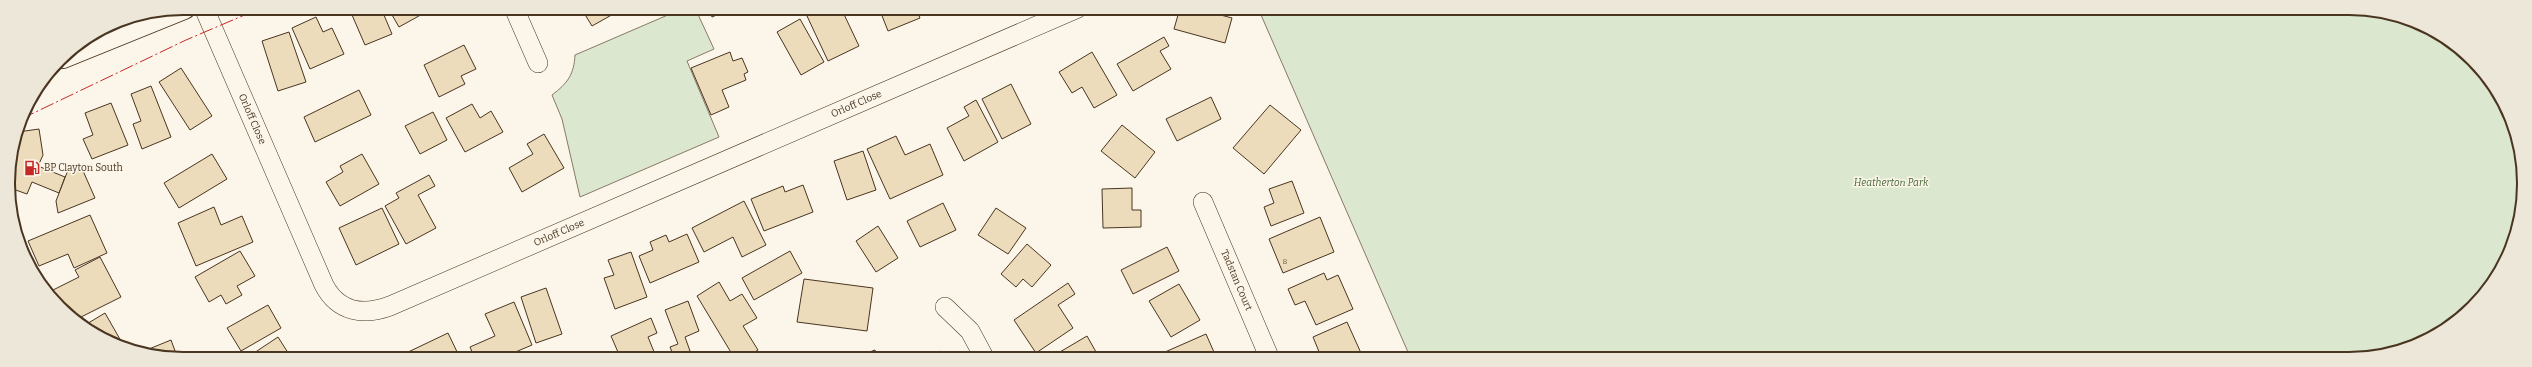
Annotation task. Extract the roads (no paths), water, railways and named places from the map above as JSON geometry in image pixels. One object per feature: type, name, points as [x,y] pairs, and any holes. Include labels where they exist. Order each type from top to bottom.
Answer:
[{"type":"main road","points":[[82,49],[165,16]]},
{"type":"street","name":"Orloff Close","points":[[207,15],[328,293],[340,305],[364,313],[390,306],[1062,15]]},
{"type":"street","points":[[517,15],[538,63]]},
{"type":"street","name":"Tadstan Court","points":[[1203,202],[1267,352]]},
{"type":"street","points":[[945,307],[970,331],[981,352]]},
{"type":"place","name":"BP Clayton South","points":[[32,168]]},
{"type":"park label","name":"Heatherton Park","points":[[1891,183]]}]
